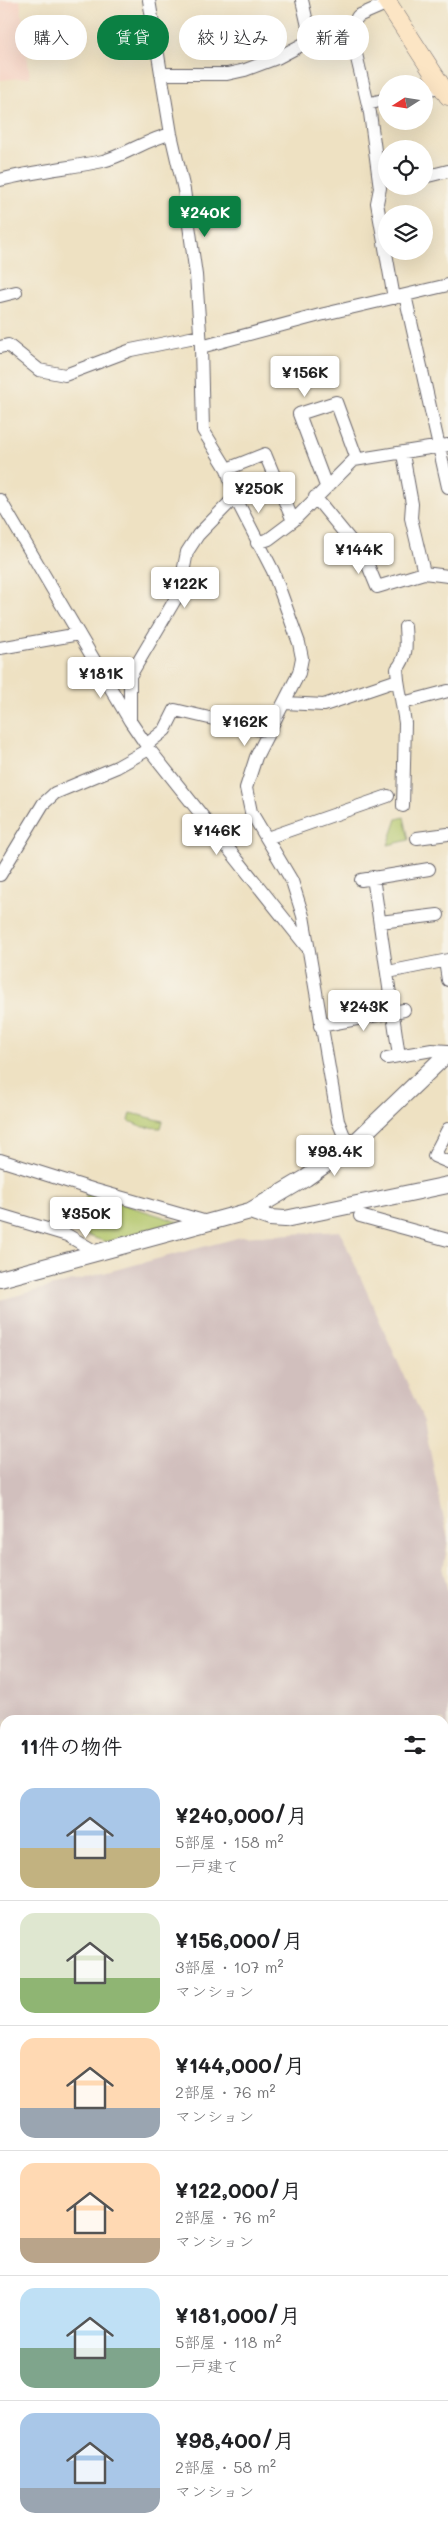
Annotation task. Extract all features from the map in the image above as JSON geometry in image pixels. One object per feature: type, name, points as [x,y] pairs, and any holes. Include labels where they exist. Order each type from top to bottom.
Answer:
[{"type":"main road","points":[[387,2],[445,91]]},
{"type":"street","points":[[149,0],[171,134],[184,190],[196,275],[201,341],[203,430],[226,469],[235,497],[273,571],[299,642],[302,658],[299,673],[256,757],[246,788],[251,812],[292,881],[302,916],[306,946],[312,963],[320,1026],[338,1121],[349,1148]]},
{"type":"street","points":[[302,0],[305,15]]},
{"type":"street","points":[[360,15],[387,2]]},
{"type":"street","points":[[161,74],[227,74],[245,70],[277,58],[297,47]]},
{"type":"street","points":[[357,60],[378,159]]},
{"type":"street","points":[[368,104],[378,101]]},
{"type":"street","points":[[0,180],[34,171],[105,160],[155,137],[171,134]]},
{"type":"street","points":[[433,175],[448,171]]},
{"type":"street","points":[[380,195],[377,203],[400,296],[444,446],[448,488]]},
{"type":"street","points":[[0,347],[8,344],[39,370],[65,375],[131,350],[201,341],[448,285]]},
{"type":"street","points":[[0,296],[16,292]]},
{"type":"street","points":[[326,486],[299,414],[336,402],[357,459]]},
{"type":"street","points":[[257,543],[269,539],[293,521],[326,486],[357,459],[392,453],[403,454],[444,446]]},
{"type":"street","points":[[226,469],[265,454],[293,521]]},
{"type":"street","points":[[403,454],[412,504],[410,518],[424,572]]},
{"type":"street","points":[[130,722],[130,676],[179,593],[187,552],[198,535],[235,497]]},
{"type":"street","points":[[315,498],[365,558],[374,575],[377,587],[424,572],[448,576]]},
{"type":"street","points":[[0,500],[130,722],[147,747],[306,946]]},
{"type":"street","points":[[403,806],[403,703],[397,669],[402,663],[406,646],[406,627]]},
{"type":"street","points":[[0,648],[79,634]]},
{"type":"street","points":[[285,703],[324,704],[398,680]]},
{"type":"street","points":[[403,703],[448,691]]},
{"type":"street","points":[[0,875],[43,804],[55,793],[117,767],[147,747],[165,730],[175,710],[269,732]]},
{"type":"street","points":[[267,838],[388,796]]},
{"type":"street","points":[[417,838],[448,834]]},
{"type":"street","points":[[429,869],[367,878],[380,922],[388,972],[399,1011],[393,1057],[432,1050],[448,1052]]},
{"type":"street","points":[[380,922],[438,914]]},
{"type":"street","points":[[388,972],[447,961],[448,980]]},
{"type":"street","points":[[320,1026],[399,1011]]},
{"type":"street","points":[[0,1279],[250,1211],[306,1178],[349,1148],[448,1052]]},
{"type":"street","points":[[448,1129],[434,1156],[448,1162]]},
{"type":"street","points":[[0,1160],[207,1222]]},
{"type":"street","points":[[250,1211],[270,1218],[285,1219],[360,1209],[448,1185]]},
{"type":"street","points":[[360,1209],[448,1240]]},
{"type":"street","points":[[0,1215],[67,1236],[96,1252]]},
{"type":"shaded area","points":[[0,0],[20,0],[22,15],[15,15],[15,60],[28,60],[30,77],[0,80]]},
{"type":"shaded area","points":[[340,1231],[424,1421],[448,1540],[443,1571],[448,1592],[448,1715],[0,1715],[0,1300],[241,1237]]},
{"type":"green space","points":[[404,817],[409,840],[388,845],[397,819]]},
{"type":"green space","points":[[131,1113],[163,1121],[161,1128],[143,1127],[129,1121]]},
{"type":"green space","points":[[87,1193],[183,1223],[106,1242],[55,1224],[59,1208],[81,1215]]}]
